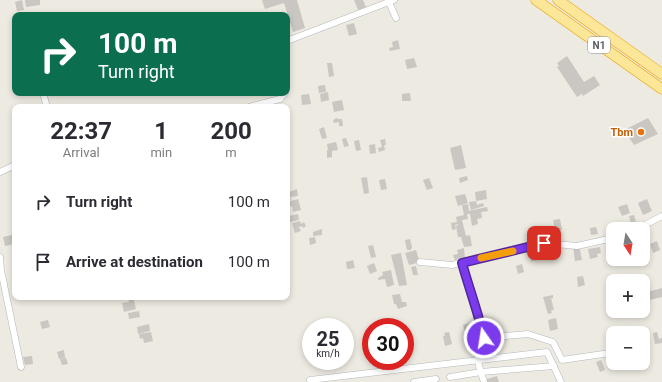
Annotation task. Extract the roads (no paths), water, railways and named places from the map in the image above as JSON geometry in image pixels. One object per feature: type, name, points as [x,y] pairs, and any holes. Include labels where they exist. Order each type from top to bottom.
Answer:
[{"type":"highway","name":"N1","points":[[536,0],[662,89]]},
{"type":"highway","name":"N1","points":[[562,3],[662,74]]},
{"type":"highway","points":[[558,15],[563,16],[567,14],[568,8],[562,3]]},
{"type":"highway","points":[[572,25],[570,22],[571,17],[574,14],[579,14]]},
{"type":"street","points":[[290,40],[390,1],[396,18]]},
{"type":"street","points":[[261,104],[280,99],[282,96]]},
{"type":"street","points":[[0,172],[12,166]]},
{"type":"street","points":[[650,222],[662,216]]},
{"type":"street","points":[[420,262],[452,265],[544,243],[577,246],[606,240]]},
{"type":"street","points":[[0,258],[1,270],[21,367]]},
{"type":"street","points":[[462,263],[473,301],[478,312],[484,338],[478,351],[478,360],[484,382]]},
{"type":"street","points":[[484,338],[528,334],[553,342],[562,360],[606,354]]},
{"type":"street","points":[[310,382],[310,380],[548,352],[561,382]]},
{"type":"street","points":[[450,377],[481,372],[554,366]]},
{"type":"street","points":[[414,382],[436,379]]},
{"type":"place","name":"Tbm","points":[[641,132]]}]
